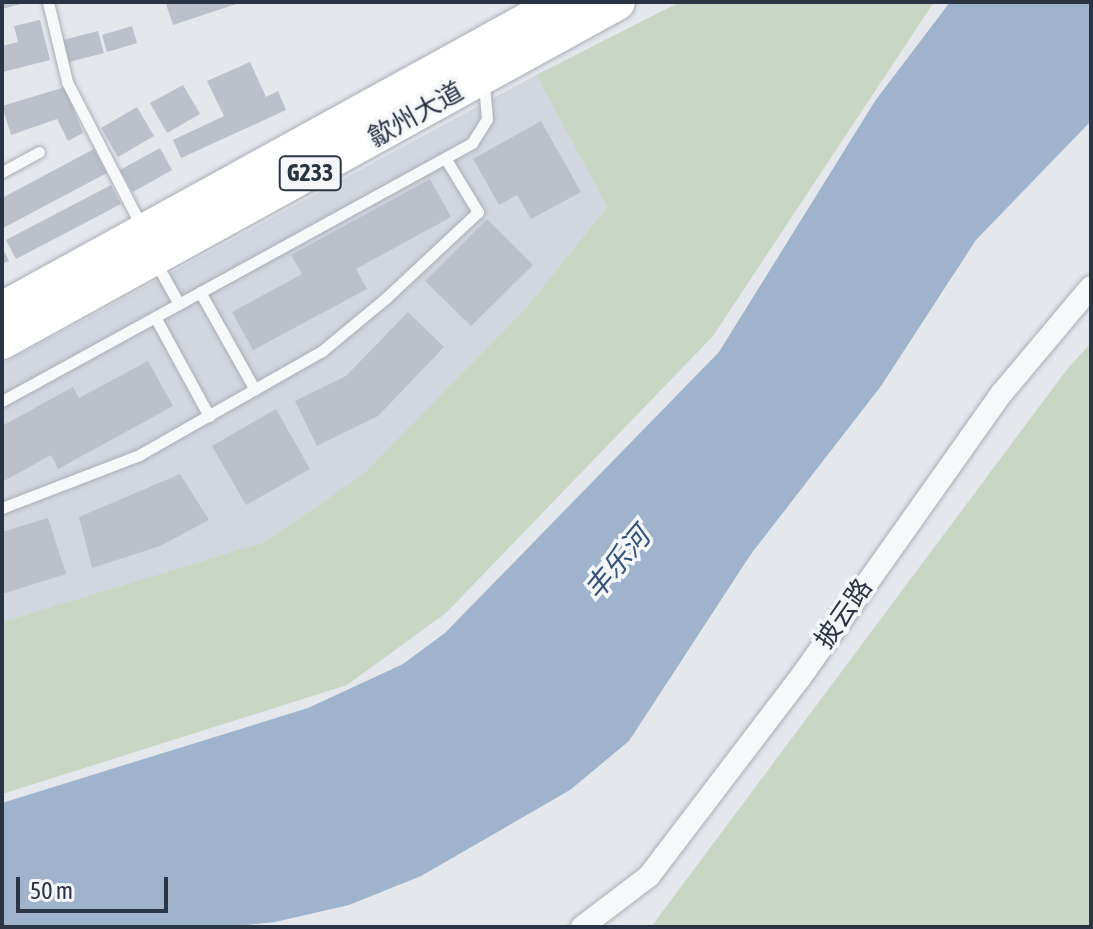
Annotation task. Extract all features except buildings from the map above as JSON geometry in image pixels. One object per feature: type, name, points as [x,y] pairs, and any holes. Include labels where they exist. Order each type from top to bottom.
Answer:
[{"type":"highway","name":"歙州大道","points":[[2,341],[149,245],[562,2]]},
{"type":"highway","name":"歙州大道","points":[[2,310],[149,245],[483,78],[617,2]]},
{"type":"street","name":"披云路","points":[[582,927],[649,876],[800,678],[1002,393],[1091,287]]},
{"type":"lane","points":[[48,2],[67,82],[179,304]]},
{"type":"lane","points":[[2,401],[472,143],[485,127],[488,111],[483,78]]},
{"type":"lane","points":[[2,172],[39,152]]},
{"type":"lane","points":[[2,508],[139,455],[322,351],[344,334],[478,212],[445,158]]},
{"type":"lane","points":[[200,292],[255,390]]},
{"type":"lane","points":[[155,317],[209,416]]},
{"type":"shaded area","points":[[536,75],[607,207],[525,309],[362,475],[264,542],[2,622],[2,364]]},
{"type":"green space","points":[[680,2],[934,2],[713,336],[446,613],[347,685],[2,794],[2,622],[264,542],[362,475],[525,309],[607,207],[536,75]]},
{"type":"green space","points":[[1091,343],[1091,927],[651,927],[1068,368]]},
{"type":"water","name":"丰乐河","points":[[950,2],[1091,2],[1091,121],[976,240],[881,386],[751,554],[629,741],[570,790],[421,876],[349,905],[275,922],[226,927],[2,927],[2,803],[308,708],[403,664],[445,633],[719,352],[875,101]]}]
